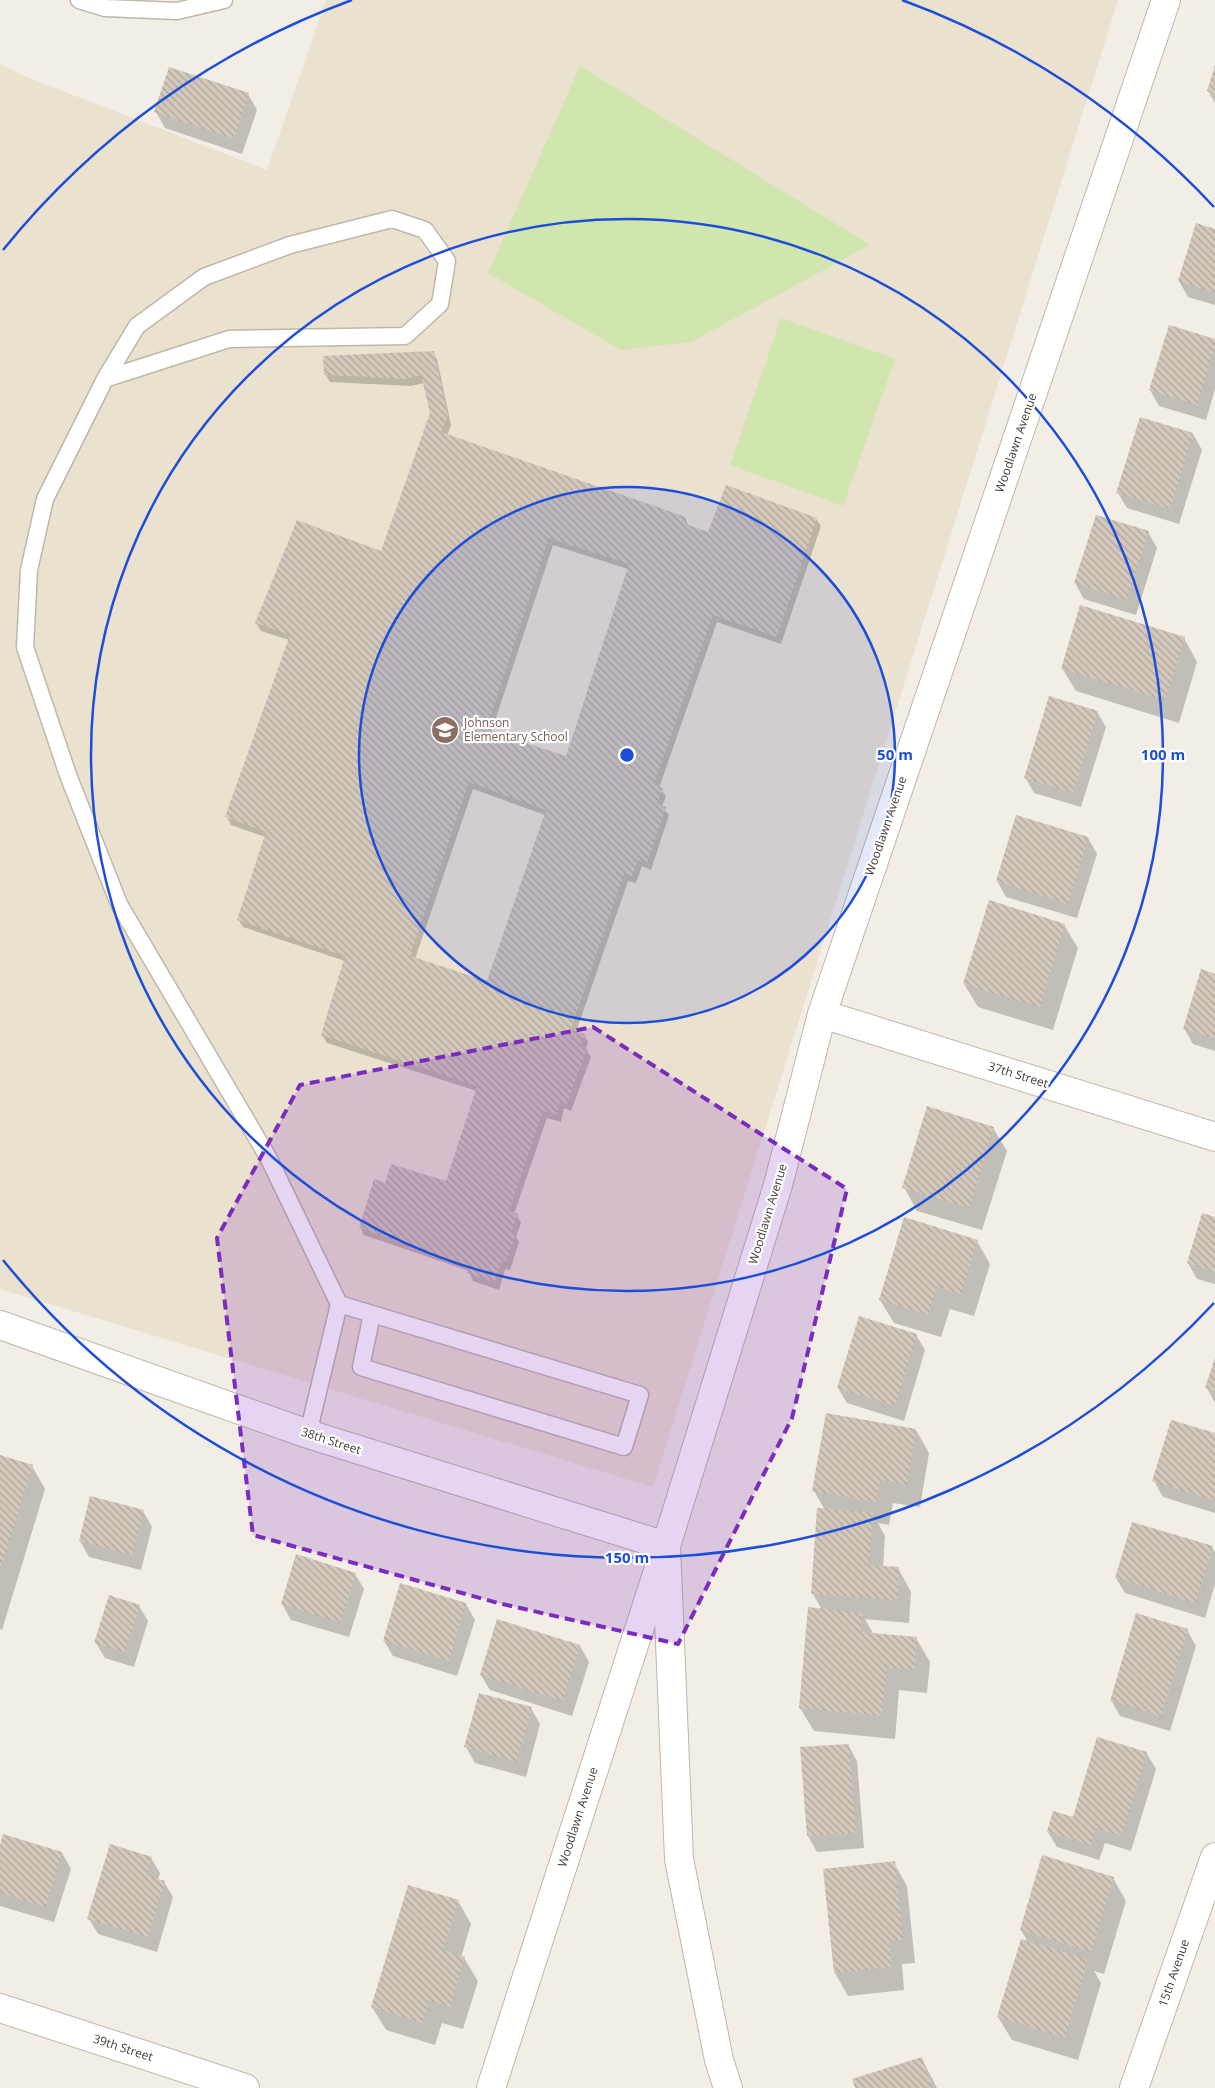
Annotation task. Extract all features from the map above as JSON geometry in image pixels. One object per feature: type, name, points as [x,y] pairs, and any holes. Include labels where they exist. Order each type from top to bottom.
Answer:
[{"type":"street","name":"Woodlawn Avenue","points":[[491,2088],[666,1546],[778,1185],[822,1014],[1166,0]]},
{"type":"street","name":"37th Street","points":[[822,1014],[1215,1137]]},
{"type":"street","name":"38th Street","points":[[0,1324],[308,1434],[666,1546]]},
{"type":"street","name":"Woodlawn Avenue","points":[[666,1546],[679,1859],[719,2060],[728,2088]]},
{"type":"street","name":"15th Avenue","points":[[1134,2088],[1215,1857]]},
{"type":"street","name":"39th Street","points":[[0,2008],[245,2088]]},
{"type":"lane","points":[[79,0],[105,8],[130,5],[177,11],[224,0]]},
{"type":"lane","points":[[105,379],[229,340],[405,336],[440,304],[447,261],[425,230],[392,219],[290,245],[204,277],[137,326],[105,379],[45,499],[29,570],[24,647],[68,775],[119,904],[268,1157],[339,1304],[308,1434]]},
{"type":"lane","points":[[339,1304],[640,1395],[624,1447],[361,1367],[372,1314]]},
{"type":"highlighted area","points":[[593,1027],[847,1189],[792,1418],[678,1644],[498,1603],[253,1535],[217,1238],[300,1085]]},
{"type":"shaded area","name":"Johnson Elementary School","points":[[326,0],[1118,0],[653,1487],[0,1289],[0,64],[24,76],[267,170]]},
{"type":"green space","points":[[580,66],[870,245],[691,342],[621,350],[488,273]]},
{"type":"green space","points":[[781,318],[895,359],[843,506],[730,465]]},
{"type":"building","points":[[1215,65],[1215,93],[1207,91]]},
{"type":"building","points":[[169,67],[249,93],[234,139],[154,112]]},
{"type":"building","points":[[1196,223],[1215,229],[1215,293],[1178,281]]},
{"type":"building","points":[[1169,325],[1215,339],[1215,346],[1197,405],[1149,390]]},
{"type":"building","points":[[434,351],[448,416],[441,432],[686,517],[685,524],[708,532],[726,485],[817,518],[777,637],[713,615],[654,784],[663,788],[657,804],[666,807],[647,863],[638,860],[632,876],[624,874],[571,1029],[585,1034],[580,1046],[587,1048],[567,1104],[560,1102],[557,1115],[543,1111],[509,1211],[518,1214],[511,1233],[516,1234],[506,1263],[501,1262],[495,1283],[467,1273],[470,1266],[359,1228],[374,1179],[385,1183],[391,1164],[446,1181],[477,1086],[321,1035],[345,956],[237,920],[266,832],[225,817],[290,635],[255,623],[297,520],[381,551],[430,413],[421,375],[406,379],[324,375],[323,356]],"holes":[[[549,538],[629,564],[566,756],[486,730]],[[469,782],[546,810],[487,981],[410,956]]]},
{"type":"building","points":[[1140,417],[1193,433],[1170,509],[1116,493]]},
{"type":"building","points":[[1096,515],[1149,531],[1127,600],[1074,583]]},
{"type":"building","points":[[1080,605],[1185,637],[1165,700],[1061,669]]},
{"type":"building","points":[[1049,696],[1098,711],[1073,793],[1024,778]]},
{"type":"building","points":[[1016,815],[1088,837],[1068,904],[996,881]]},
{"type":"building","points":[[989,900],[1065,924],[1040,1007],[963,984]]},
{"type":"building","points":[[1201,969],[1215,974],[1215,1038],[1183,1029]]},
{"type":"building","points":[[927,1106],[994,1127],[969,1208],[902,1188]]},
{"type":"building","points":[[1202,1213],[1215,1217],[1215,1272],[1187,1263]]},
{"type":"building","points":[[904,1217],[978,1240],[961,1294],[937,1286],[928,1315],[879,1300]]},
{"type":"building","points":[[859,1316],[917,1334],[895,1406],[837,1388]]},
{"type":"building","points":[[1215,1358],[1215,1391],[1205,1388]]},
{"type":"building","points":[[826,1413],[916,1429],[907,1485],[880,1480],[876,1502],[812,1491]]},
{"type":"building","points":[[1171,1420],[1215,1433],[1215,1501],[1152,1481]]},
{"type":"building","points":[[0,1455],[33,1465],[0,1571]]},
{"type":"building","points":[[90,1496],[144,1510],[132,1555],[79,1541]]},
{"type":"building","points":[[817,1508],[873,1512],[869,1565],[899,1567],[897,1600],[811,1594]]},
{"type":"building","points":[[1132,1522],[1213,1546],[1196,1603],[1115,1578]]},
{"type":"building","points":[[296,1554],[356,1573],[340,1623],[281,1604]]},
{"type":"building","points":[[400,1583],[466,1603],[449,1661],[383,1641]]},
{"type":"building","points":[[109,1595],[140,1605],[125,1652],[94,1643]]},
{"type":"building","points":[[808,1607],[862,1613],[861,1632],[917,1637],[914,1670],[887,1668],[882,1716],[799,1708]]},
{"type":"building","points":[[1136,1613],[1188,1629],[1161,1716],[1110,1701]]},
{"type":"building","points":[[497,1619],[580,1645],[563,1701],[480,1675]]},
{"type":"building","points":[[479,1693],[532,1707],[517,1762],[464,1747]]},
{"type":"building","points":[[1097,1737],[1147,1752],[1122,1836],[1096,1828],[1091,1845],[1047,1832],[1053,1811],[1073,1817]]},
{"type":"building","points":[[849,1744],[856,1833],[807,1836],[800,1747]]},
{"type":"building","points":[[3,1834],[62,1852],[46,1907],[0,1893],[0,1845]]},
{"type":"building","points":[[110,1844],[152,1857],[146,1875],[165,1881],[148,1937],[87,1919]]},
{"type":"building","points":[[1042,1855],[1114,1877],[1091,1952],[1020,1930]]},
{"type":"building","points":[[895,1861],[903,1940],[889,1941],[892,1967],[834,1973],[823,1869]]},
{"type":"building","points":[[408,1885],[459,1900],[443,1950],[465,1957],[450,2007],[429,2000],[422,2023],[371,2007]]},
{"type":"building","points":[[1021,1939],[1088,1959],[1065,2038],[997,2017]]},
{"type":"building","points":[[922,2057],[932,2088],[855,2088],[852,2079]]},
{"type":"place","name":"Johnson Elementary School","points":[[445,730]]}]
